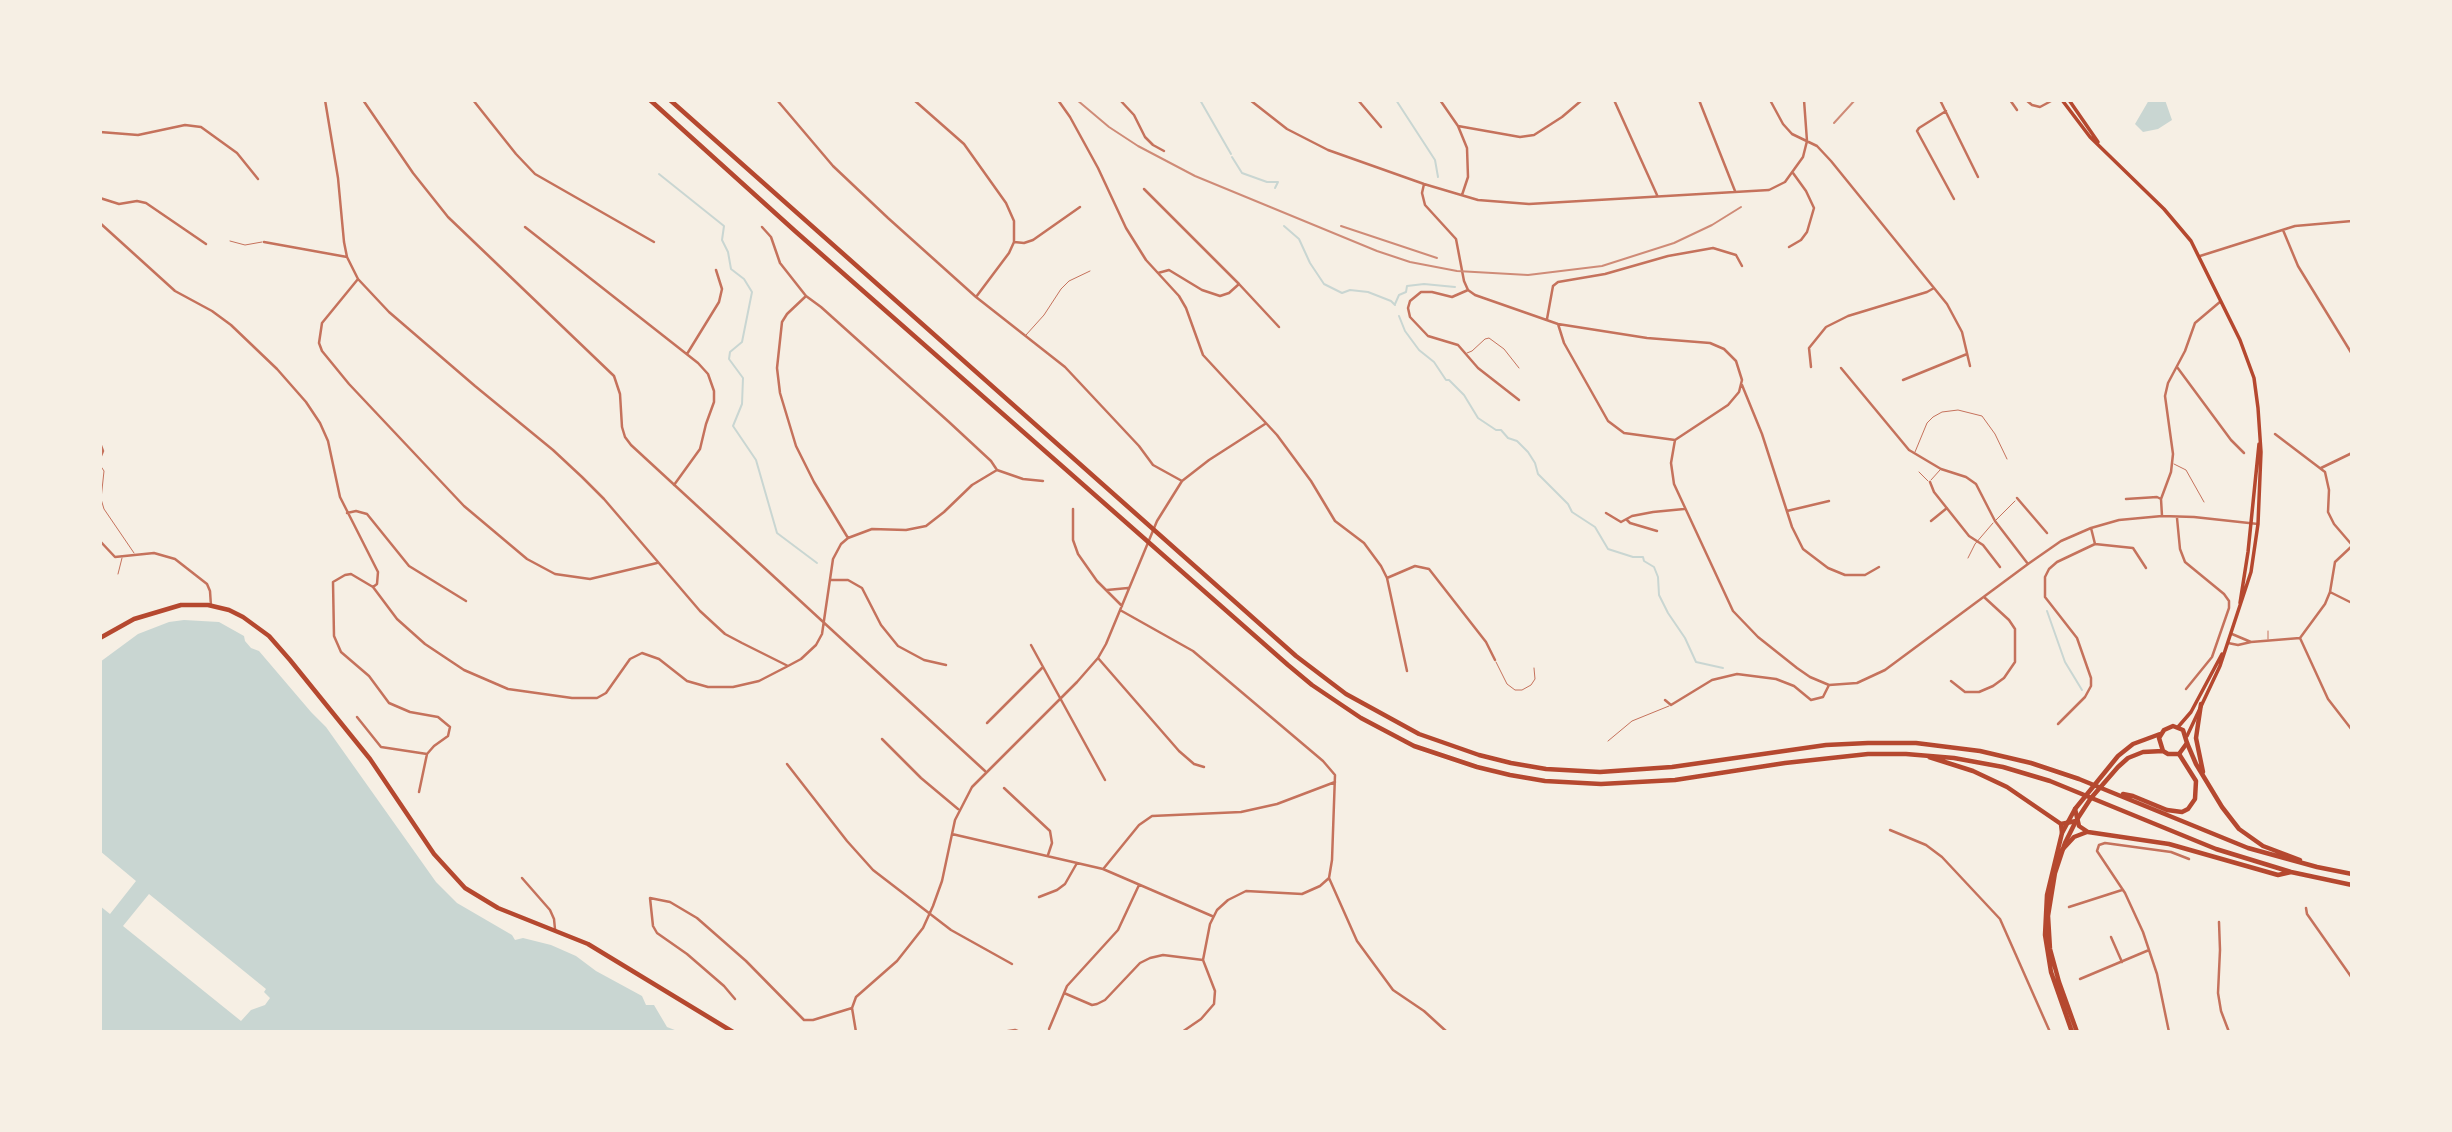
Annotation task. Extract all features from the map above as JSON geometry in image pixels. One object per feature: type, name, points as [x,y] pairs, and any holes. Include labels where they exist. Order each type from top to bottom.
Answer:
[{"type":"main road","points":[[650,100],[1287,665],[1341,705],[1385,732],[1415,746],[1510,775],[1572,784],[1629,784],[1675,780],[1858,755],[1925,755],[2003,767],[2103,801],[2216,849],[2291,872],[2352,885]]},
{"type":"main road","points":[[670,100],[1296,656],[1356,700],[1419,734],[1479,755],[1546,769],[1574,771],[1652,769],[1826,746],[1934,744],[2031,763],[2079,779],[2230,842],[2317,867],[2352,874]]},
{"type":"main road","points":[[2062,100],[2090,137],[2174,219],[2200,256],[2253,374],[2259,408],[2260,438],[2258,524],[2250,572],[2228,643],[2191,712],[2178,727]]},
{"type":"main road","points":[[2069,100],[2104,149]]},
{"type":"main road","points":[[2238,613],[2260,438]]},
{"type":"main road","points":[[100,638],[123,624],[181,605],[211,606],[243,617],[273,642],[370,759],[434,854],[458,881],[479,898],[498,908],[587,944],[733,1032]]},
{"type":"main road","points":[[2225,649],[2187,736],[2187,743],[2205,780],[2228,816],[2251,839],[2317,867]]},
{"type":"main road","points":[[2201,704],[2196,738],[2205,780]]},
{"type":"main road","points":[[2072,1032],[2051,972],[2045,935],[2047,895],[2064,823],[2100,775],[2124,749],[2161,734],[2168,727],[2178,727],[2187,736]]},
{"type":"main road","points":[[2161,734],[2159,743],[2163,751]]},
{"type":"main road","points":[[2077,1032],[2053,963],[2049,942],[2050,895],[2063,850],[2076,821],[2091,798],[2123,762],[2143,752],[2163,751],[2179,754],[2187,743]]},
{"type":"main road","points":[[2114,793],[2133,796],[2167,810],[2182,812],[2188,809],[2195,799],[2196,781],[2179,754]]},
{"type":"main road","points":[[1925,755],[1994,780],[2064,823],[2076,821]]},
{"type":"main road","points":[[2075,809],[2076,821],[2080,828],[2088,832],[2169,844],[2278,875],[2291,872]]},
{"type":"main road","points":[[2063,850],[2074,837],[2088,832]]},
{"type":"street","points":[[325,100],[347,257],[358,279],[389,312],[563,459],[604,499],[700,611],[725,634],[788,666]]},
{"type":"street","points":[[363,100],[413,173],[449,217],[485,255],[614,376],[619,386],[620,415],[625,437],[641,455],[985,771]]},
{"type":"street","points":[[473,100],[535,174],[654,242]]},
{"type":"street","points":[[777,100],[833,166],[976,297],[1074,375],[1153,465],[1182,481]]},
{"type":"street","points":[[914,100],[953,132],[1006,203],[1014,221],[1014,242],[1009,253],[976,297]]},
{"type":"street","points":[[1058,100],[1092,158],[1126,228],[1146,260],[1179,296],[1203,355],[1277,435],[1311,481],[1333,518],[1373,552],[1387,578],[1408,671]]},
{"type":"street","points":[[1120,100],[1133,115],[1145,137],[1164,151]]},
{"type":"street","points":[[1250,100],[1304,139],[1424,184],[1499,203],[1529,204],[1769,190],[1785,182],[1803,157],[1807,141],[1804,100]]},
{"type":"street","points":[[1358,100],[1381,127]]},
{"type":"street","points":[[1440,100],[1458,126],[1467,148],[1468,177],[1462,195]]},
{"type":"street","points":[[1458,126],[1520,137],[1534,135],[1582,100]]},
{"type":"street","points":[[1614,100],[1657,195]]},
{"type":"street","points":[[1699,100],[1735,191]]},
{"type":"street","points":[[1770,100],[1783,124],[1792,134],[1817,146],[1831,161],[1934,288],[1958,323],[1970,366]]},
{"type":"street","points":[[1940,100],[1978,177]]},
{"type":"street","points":[[2010,100],[2017,110]]},
{"type":"street","points":[[2026,100],[2040,107],[2053,100]]},
{"type":"street","points":[[1946,111],[1917,131],[1954,198]]},
{"type":"street","points":[[100,132],[138,135],[185,125],[201,127],[237,153],[258,179]]},
{"type":"street","points":[[1788,247],[1801,240],[1813,216],[1812,201],[1793,173]]},
{"type":"street","points":[[1424,184],[1422,193],[1425,205],[1456,239],[1464,281],[1468,290],[1478,297],[1558,324],[1647,338],[1710,343],[1724,349],[1740,369],[1742,385],[1803,549],[1827,568],[1856,576],[1865,575],[1879,567]]},
{"type":"street","points":[[1144,189],[1279,327]]},
{"type":"street","points":[[100,198],[119,204],[137,201],[146,203],[206,244]]},
{"type":"street","points":[[1014,242],[1033,240],[1080,207]]},
{"type":"street","points":[[2200,256],[2283,230],[2320,223],[2352,221]]},
{"type":"street","points":[[100,223],[174,291],[212,311],[231,325],[293,386],[322,426],[328,441],[340,497],[377,572],[377,584],[373,587]]},
{"type":"street","points":[[525,227],[687,354],[708,374],[714,391],[714,402],[701,449],[674,485]]},
{"type":"street","points":[[762,227],[771,237],[780,263],[806,296],[939,413],[991,461],[997,470],[1023,479],[1043,481]]},
{"type":"street","points":[[2283,230],[2298,266],[2352,354]]},
{"type":"street","points":[[264,242],[347,257]]},
{"type":"street","points":[[1547,319],[1553,286],[1558,282],[1591,277],[1668,256],[1713,248],[1734,253],[1742,266]]},
{"type":"street","points":[[687,354],[719,302],[722,289],[716,270]]},
{"type":"street","points":[[1158,273],[1169,270],[1202,290],[1220,296],[1229,293],[1239,284]]},
{"type":"street","points":[[358,279],[322,323],[319,342],[322,351],[349,384],[464,506],[527,559],[555,574],[590,579],[657,562]]},
{"type":"street","points":[[1811,367],[1809,348],[1821,332],[1836,321],[1934,288]]},
{"type":"street","points":[[1468,290],[1452,297],[1421,292],[1413,297],[1408,308],[1412,320],[1434,339],[1458,345],[1506,392],[1519,400]]},
{"type":"street","points":[[806,296],[782,322],[777,368],[780,393],[796,446],[848,538]]},
{"type":"street","points":[[2162,516],[2161,499],[2172,464],[2172,441],[2165,396],[2168,383],[2195,323],[2221,301]]},
{"type":"street","points":[[1558,324],[1564,343],[1608,421],[1624,433],[1675,440],[1728,405],[1742,385]]},
{"type":"street","points":[[1903,380],[1967,354]]},
{"type":"street","points":[[2177,367],[2231,440],[2244,453]]},
{"type":"street","points":[[1841,368],[1914,454],[1976,484],[1995,521],[2028,564]]},
{"type":"street","points":[[856,1032],[852,1008],[856,997],[897,961],[912,944],[929,915],[942,881],[958,809],[972,787],[1098,657],[1157,521],[1182,481],[1265,424]]},
{"type":"street","points":[[2228,643],[2238,645],[2300,638],[2325,604],[2335,562],[2352,545],[2334,524],[2328,512],[2328,481],[2321,468],[2276,434]]},
{"type":"street","points":[[1675,440],[1671,463],[1672,477],[1684,509],[1733,611],[1758,637],[1797,668],[1829,685],[1857,683],[1885,670],[2061,541],[2091,528],[2119,520],[2162,516],[2258,524]]},
{"type":"street","points":[[100,443],[103,451],[100,458]]},
{"type":"street","points":[[2321,468],[2352,453]]},
{"type":"street","points":[[419,792],[427,754],[448,736],[449,724],[438,717],[410,712],[389,703],[369,676],[341,652],[334,636],[333,582],[340,577],[351,574],[373,587],[397,619],[415,637],[464,670],[508,689],[572,698],[597,698],[606,693],[630,659],[642,653],[659,659],[687,681],[708,687],[733,687],[759,681],[809,653],[816,645],[825,623],[835,551],[848,538],[872,529],[906,530],[926,526],[972,485],[997,470]]},
{"type":"street","points":[[1930,482],[1934,492],[1969,536],[1978,541],[2000,567]]},
{"type":"street","points":[[2017,498],[2047,533]]},
{"type":"street","points":[[2126,499],[2161,499]]},
{"type":"street","points":[[1787,511],[1829,501]]},
{"type":"street","points":[[1931,521],[1947,508]]},
{"type":"street","points":[[1073,509],[1073,540],[1078,554],[1121,608],[1205,660],[1323,761],[1335,775],[1329,878],[1320,886],[1302,894],[1246,891],[1228,900],[1212,916],[1203,960],[1214,991],[1214,1004],[1201,1020],[1182,1032]]},
{"type":"street","points":[[1606,513],[1621,522],[1632,516],[1684,509]]},
{"type":"street","points":[[347,513],[356,510],[367,514],[409,566],[466,601]]},
{"type":"street","points":[[2176,517],[2180,549],[2185,562],[2229,601],[2212,657],[2186,689]]},
{"type":"street","points":[[1627,520],[1657,531]]},
{"type":"street","points":[[2091,528],[2095,544]]},
{"type":"street","points":[[100,541],[108,552],[122,558],[154,553],[182,564],[207,584],[211,606]]},
{"type":"street","points":[[2058,724],[2085,697],[2091,686],[2077,638],[2045,597],[2045,577],[2049,569],[2057,562],[2095,544],[2133,548],[2146,568]]},
{"type":"street","points":[[1387,578],[1415,566],[1429,569],[1486,642],[1495,660]]},
{"type":"street","points":[[831,580],[848,580],[862,588],[881,625],[898,646],[924,660],[946,665]]},
{"type":"street","points":[[1106,590],[1128,588]]},
{"type":"street","points":[[2330,592],[2352,603]]},
{"type":"street","points":[[1951,681],[1965,692],[1979,692],[1993,687],[2004,678],[2015,662],[2014,629],[2009,620],[1984,597]]},
{"type":"street","points":[[2232,634],[2251,642]]},
{"type":"street","points":[[2300,638],[2328,699],[2352,730]]},
{"type":"street","points":[[1031,645],[1105,780]]},
{"type":"street","points":[[1098,657],[1125,686],[1161,733],[1194,764],[1204,767]]},
{"type":"street","points":[[987,723],[1042,668]]},
{"type":"street","points":[[1665,700],[1671,705],[1719,677],[1737,674],[1753,674],[1785,682],[1811,700],[1824,697],[1829,685]]},
{"type":"street","points":[[356,717],[381,747],[427,754]]},
{"type":"street","points":[[882,739],[921,778],[958,809]]},
{"type":"street","points":[[787,764],[857,853],[881,876],[951,930],[1012,964]]},
{"type":"street","points":[[1103,869],[1139,825],[1152,816],[1241,812],[1277,804],[1335,782]]},
{"type":"street","points":[[1004,788],[1050,831],[1052,843],[1048,855]]},
{"type":"street","points":[[1890,830],[1913,839],[1942,857],[2000,919],[2050,1032]]},
{"type":"street","points":[[951,833],[1103,869],[1212,916]]},
{"type":"street","points":[[2169,1032],[2149,950],[2136,914],[2098,855],[2099,845],[2105,843],[2146,848],[2189,859]]},
{"type":"street","points":[[1039,897],[1065,884],[1077,863]]},
{"type":"street","points":[[522,878],[550,910],[555,930]]},
{"type":"street","points":[[1329,878],[1350,930],[1394,990],[1431,1016],[1447,1032]]},
{"type":"street","points":[[1049,1029],[1072,979],[1118,930],[1139,885]]},
{"type":"street","points":[[2069,907],[2123,890]]},
{"type":"street","points":[[735,999],[687,954],[657,933],[653,926],[650,898],[670,902],[687,910],[746,961],[804,1020],[813,1020],[852,1008]]},
{"type":"street","points":[[2306,908],[2352,978]]},
{"type":"street","points":[[2219,922],[2218,993],[2229,1032]]},
{"type":"street","points":[[2111,937],[2122,962]]},
{"type":"street","points":[[2080,979],[2149,950]]},
{"type":"street","points":[[1064,993],[1092,1005],[1097,1004],[1105,1000],[1140,963],[1150,958],[1163,954],[1203,960]]},
{"type":"street","points":[[1002,1032],[1020,1032]]},
{"type":"lane","points":[[230,241],[245,245],[264,242]]},
{"type":"lane","points":[[1025,336],[1039,322],[1064,285],[1090,271]]},
{"type":"lane","points":[[1465,354],[1485,338],[1489,338],[1504,349],[1518,368]]},
{"type":"lane","points":[[1914,454],[1927,423],[1933,417],[1950,410],[1958,410],[1982,416],[1995,434],[2007,459]]},
{"type":"lane","points":[[2172,464],[2186,470],[2204,502]]},
{"type":"lane","points":[[100,466],[104,471],[101,499],[104,509],[136,555]]},
{"type":"lane","points":[[1919,472],[1930,482],[1941,468]]},
{"type":"lane","points":[[1968,558],[1978,541],[2017,498]]},
{"type":"lane","points":[[118,574],[122,558]]},
{"type":"lane","points":[[2268,631],[2268,642]]},
{"type":"lane","points":[[1495,660],[1507,684],[1514,690],[1522,690],[1531,685],[1535,679],[1534,668]]},
{"type":"lane","points":[[1608,741],[1632,721],[1671,705]]},
{"type":"shaded area","points":[[2149,100],[2165,100],[2172,120],[2158,129],[2143,132],[2135,124]]},
{"type":"shaded area","points":[[169,622],[219,622],[244,636],[251,648],[259,651],[326,727],[436,882],[457,903],[512,935],[515,940],[523,938],[551,945],[576,956],[596,971],[642,996],[646,1005],[654,1005],[667,1027],[680,1032],[100,1032],[100,906],[110,914],[136,881],[100,851],[100,662],[138,634]],"holes":[[[149,894],[266,989],[264,992],[270,998],[265,1005],[251,1010],[241,1021],[123,926]]]},
{"type":"waterway","points":[[1200,100],[1231,154]]},
{"type":"waterway","points":[[1396,100],[1435,160],[1438,177]]},
{"type":"waterway","points":[[1232,157],[1242,173],[1267,182],[1278,182],[1275,188]]},
{"type":"waterway","points":[[659,174],[724,226],[722,240],[728,252],[731,269],[744,279],[752,292],[742,342],[730,352],[729,359],[743,378],[742,404],[733,426],[756,460],[777,533],[817,563]]},
{"type":"waterway","points":[[1284,226],[1299,239],[1324,284],[1342,293],[1350,290],[1368,292],[1395,305]]},
{"type":"waterway","points":[[1395,304],[1399,295],[1406,292],[1407,286],[1424,284],[1455,287]]},
{"type":"waterway","points":[[1399,316],[1405,331],[1419,350],[1434,362],[1446,380],[1464,395],[1478,418],[1496,430],[1501,430],[1528,452],[1538,474],[1568,504],[1572,512],[1595,527],[1608,549],[1633,557],[1643,557],[1644,561],[1654,567],[1658,577],[1659,595],[1696,662],[1723,668]]},
{"type":"waterway","points":[[2047,611],[2065,662],[2082,690]]},
{"type":"railway","points":[[1077,100],[1109,127],[1138,146],[1195,176],[1377,251],[1410,262],[1457,271],[1528,275],[1602,266],[1674,243],[1712,225],[1741,207]]},
{"type":"railway","points":[[1834,123],[1855,100]]},
{"type":"railway","points":[[1341,226],[1437,258]]}]
